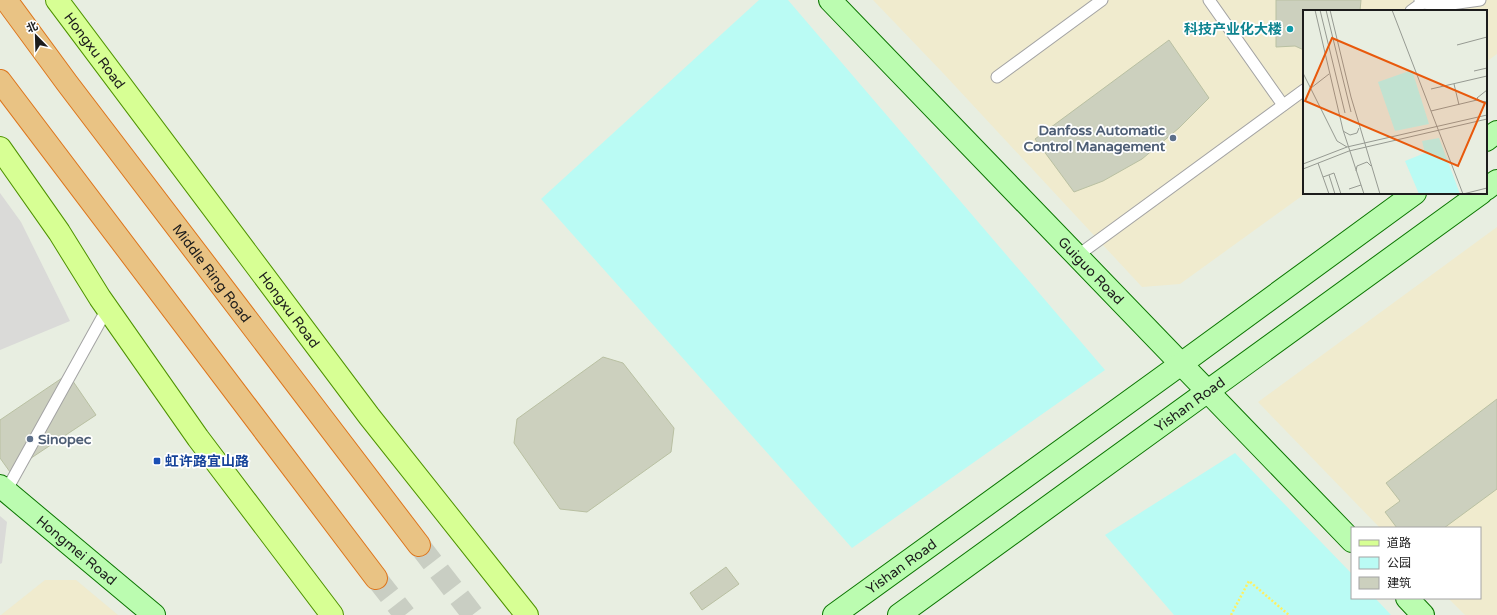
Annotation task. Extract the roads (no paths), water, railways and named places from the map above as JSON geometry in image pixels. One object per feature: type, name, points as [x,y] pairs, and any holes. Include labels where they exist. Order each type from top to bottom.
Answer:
[{"type":"highway","name":"Middle Ring Road","points":[[6,0],[67,83],[419,545]]},
{"type":"highway","points":[[0,81],[376,578]]},
{"type":"main road","name":"Hongxu Road","points":[[57,0],[369,416],[527,615]]},
{"type":"main road","name":"Guiguo Road","points":[[830,0],[1351,540]]},
{"type":"main road","points":[[1487,139],[1497,132]]},
{"type":"main road","points":[[0,148],[59,232],[107,309],[198,438],[332,615]]},
{"type":"main road","points":[[1487,188],[1497,181]]},
{"type":"main road","name":"Yishan Road","points":[[834,615],[1413,194]]},
{"type":"main road","name":"Yishan Road","points":[[899,615],[1480,194]]},
{"type":"main road","name":"Hongmei Road","points":[[3,488],[154,615]]},
{"type":"main road","points":[[1407,599],[1423,615]]},
{"type":"lane","points":[[997,76],[1102,0]]},
{"type":"lane","points":[[1209,0],[1283,105]]},
{"type":"lane","points":[[1412,10],[1421,1],[1444,5],[1480,0]]},
{"type":"lane","points":[[1078,256],[1303,91]]},
{"type":"lane","points":[[3,488],[107,309]]},
{"type":"tunnel","points":[[419,545],[473,615]]},
{"type":"tunnel","points":[[376,578],[405,615]]},
{"type":"place","name":"科技产业化大楼","points":[[1290,29]]},
{"type":"place","name":"Danfoss Automatic Control Management","points":[[1173,138]]},
{"type":"place","name":"Sinopec","points":[[30,439]]},
{"type":"place","name":"虹许路宜山路","points":[[157,461]]}]
